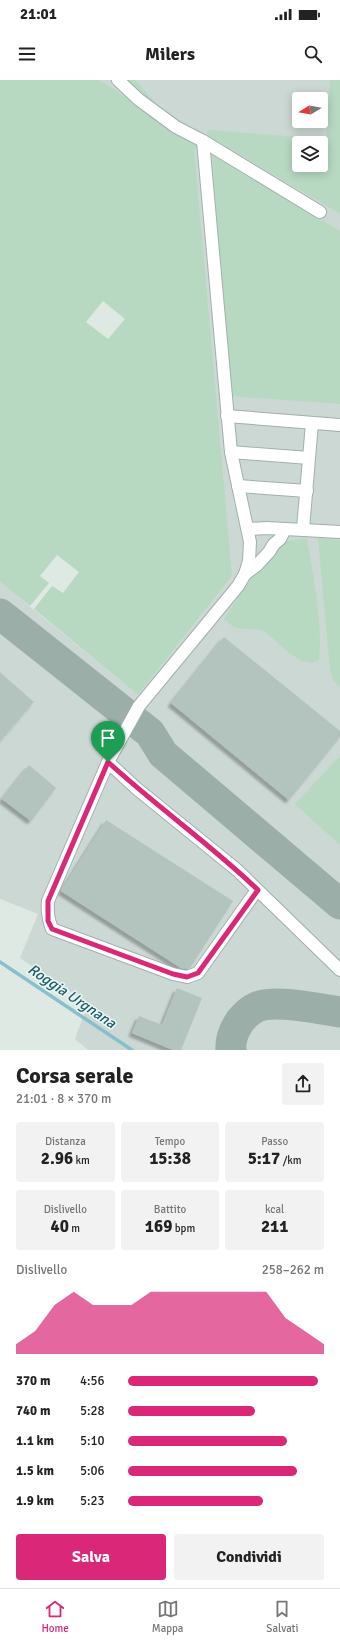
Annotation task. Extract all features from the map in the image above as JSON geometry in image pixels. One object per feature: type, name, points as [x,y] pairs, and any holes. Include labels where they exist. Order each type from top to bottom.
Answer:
[{"type":"lane","points":[[118,80],[176,128],[203,141],[320,212]]},
{"type":"lane","points":[[203,141],[231,452],[248,529],[250,550],[245,574],[238,586],[139,706],[108,762],[48,901],[48,921],[52,929],[173,974],[187,977],[198,973],[258,890]]},
{"type":"lane","points":[[227,416],[340,425]]},
{"type":"lane","points":[[303,529],[312,423]]},
{"type":"lane","points":[[231,452],[309,458]]},
{"type":"lane","points":[[238,486],[306,491]]},
{"type":"lane","points":[[248,529],[303,529],[340,532]]},
{"type":"lane","points":[[245,574],[257,565],[269,552],[274,544],[280,539],[285,529]]},
{"type":"lane","points":[[108,762],[142,793],[237,870],[340,970]]},
{"type":"shaded area","points":[[81,80],[340,80],[340,1050],[88,1050],[75,1039],[88,1003],[20,958],[38,914],[0,899],[0,742],[34,702],[0,672],[0,582],[138,695],[232,576]]},
{"type":"green space","points":[[0,80],[97,80],[109,86],[196,144],[197,148],[194,148],[232,576],[138,695],[34,609],[52,586],[63,593],[79,572],[57,555],[40,576],[49,583],[30,606],[0,582]],"holes":[[[103,301],[125,319],[108,339],[86,322]]]},
{"type":"green space","points":[[125,80],[135,80],[162,110],[152,106]]},
{"type":"green space","points":[[330,80],[340,80],[340,214],[207,135],[208,130],[292,136],[292,172],[328,172],[328,136],[326,136],[327,128],[328,128]]},
{"type":"green space","points":[[212,154],[340,231],[340,404],[230,396]]},
{"type":"green space","points":[[307,538],[317,599],[320,630],[319,660],[313,663],[298,659],[265,632],[240,629],[232,626],[224,619],[257,569],[288,541]]},
{"type":"green space","points":[[318,538],[340,540],[340,687],[334,681],[330,671]]},
{"type":"green space","points":[[340,756],[340,845],[295,804]]},
{"type":"building","points":[[224,637],[340,731],[340,737],[289,800],[171,703]]},
{"type":"building","points":[[0,672],[34,702],[0,742]]},
{"type":"building","points":[[29,765],[56,788],[31,821],[2,799]]},
{"type":"building","points":[[106,820],[233,901],[190,968],[181,968],[61,891]]},
{"type":"building","points":[[177,988],[202,998],[181,1050],[173,1050],[132,1033],[139,1016],[162,1025]]},
{"type":"waterway","name":"Roggia Urgnana","points":[[0,962],[132,1050]]},
{"type":"taxiway","points":[[0,614],[150,733],[163,754],[340,904]]},
{"type":"taxiway","points":[[231,1050],[232,1038],[238,1024],[247,1013],[257,1007],[286,1004],[340,1012]]},
{"type":"route","points":[[108,762],[136,788],[206,844],[258,890],[198,973],[192,976],[187,977],[153,968],[52,929],[48,921],[48,901],[108,762]]}]
